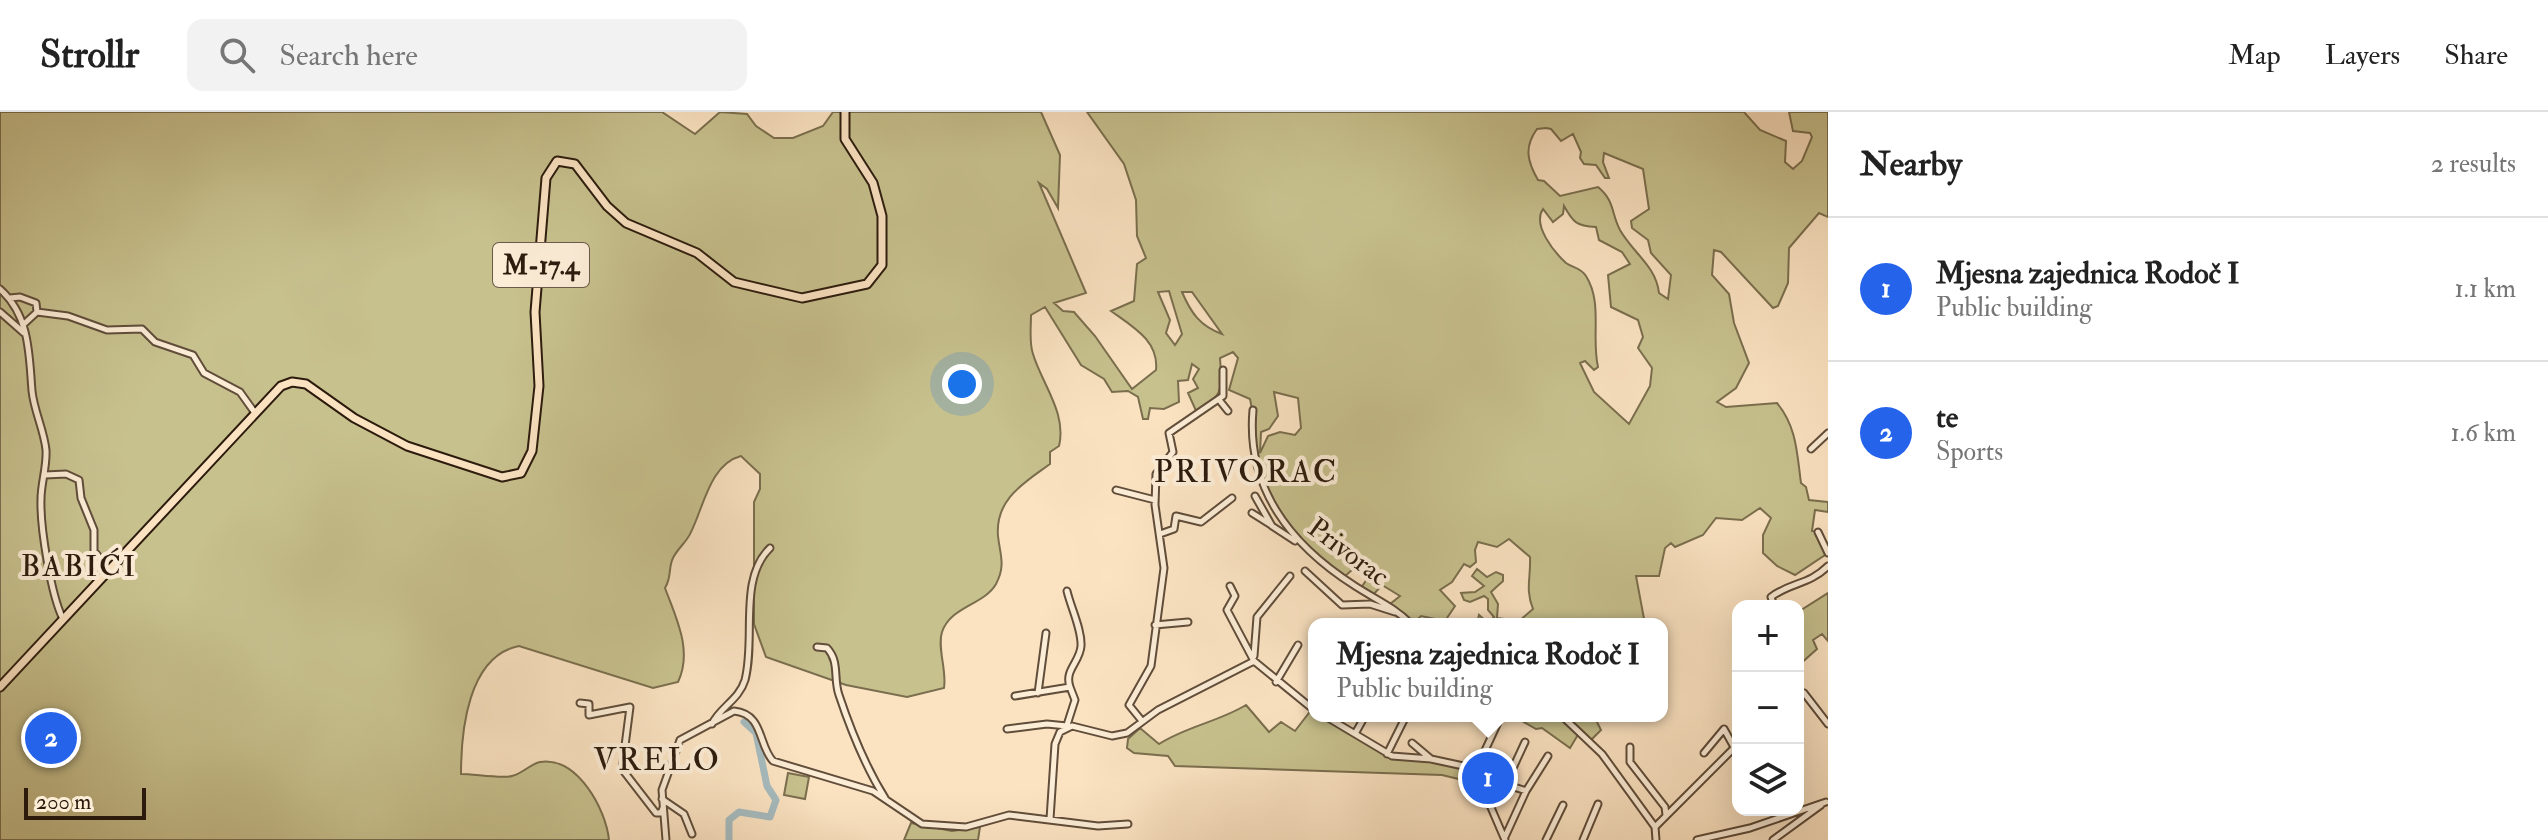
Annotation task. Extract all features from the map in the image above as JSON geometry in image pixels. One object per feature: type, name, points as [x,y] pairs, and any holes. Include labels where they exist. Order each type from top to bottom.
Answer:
[{"type":"main road","name":"M-17.4","points":[[0,687],[281,386],[301,382],[366,425],[425,454],[497,476],[519,475],[531,457],[537,414],[535,312],[546,178],[552,165],[560,160],[571,162],[626,223],[697,253],[734,282],[797,298],[835,293],[871,282],[880,270],[884,251],[878,200],[873,183],[845,139],[845,112]]},
{"type":"street","points":[[0,289],[10,298],[24,324],[32,357],[35,408],[44,439],[45,475],[41,511],[50,578],[63,620]]},
{"type":"street","points":[[10,298],[28,299],[36,303],[37,312]]},
{"type":"street","points":[[0,312],[24,333]]},
{"type":"street","points":[[24,324],[37,312],[63,315],[107,330],[142,329],[155,342],[193,355],[204,373],[240,392],[255,413]]},
{"type":"street","points":[[1142,721],[1129,705],[1151,668],[1164,568],[1155,500],[1156,472],[1173,452],[1169,433],[1220,401],[1226,389],[1223,370]]},
{"type":"street","points":[[1220,401],[1228,411]]},
{"type":"street","name":"Privorac","points":[[1253,410],[1254,451],[1264,488],[1277,514],[1299,543],[1343,578],[1405,618]]},
{"type":"street","points":[[1811,449],[1828,433]]},
{"type":"street","points":[[45,475],[66,474],[79,480],[81,498],[94,530],[94,551],[110,570]]},
{"type":"street","points":[[1116,490],[1155,500]]},
{"type":"street","points":[[1159,534],[1174,529],[1176,516],[1201,522],[1232,498]]},
{"type":"street","points":[[1272,526],[1256,498],[1277,514]]},
{"type":"street","points":[[1252,513],[1299,543]]},
{"type":"street","points":[[1818,532],[1828,553]]},
{"type":"street","points":[[711,725],[739,693],[745,680],[751,625],[751,579],[770,548]]},
{"type":"street","points":[[1772,600],[1775,593],[1805,584],[1828,566]]},
{"type":"street","points":[[1305,571],[1342,605],[1370,604],[1400,613]]},
{"type":"street","points":[[1254,661],[1257,617],[1290,576]]},
{"type":"street","points":[[1230,586],[1235,596],[1227,610],[1254,661],[1308,705]]},
{"type":"street","points":[[1050,819],[1056,740],[1067,726],[1076,697],[1070,687],[1069,671],[1079,656],[1081,639],[1067,591]]},
{"type":"street","points":[[1155,625],[1188,622]]},
{"type":"street","points":[[1038,693],[1046,633]]},
{"type":"street","points":[[1276,682],[1298,645]]},
{"type":"street","points":[[817,647],[827,648],[835,660],[838,692],[866,767],[886,800]]},
{"type":"street","points":[[1007,729],[1067,726],[1116,736],[1254,661]]},
{"type":"street","points":[[1015,696],[1070,687]]},
{"type":"street","points":[[1804,693],[1828,724]]},
{"type":"street","points":[[580,703],[589,704],[587,713],[592,715],[630,707],[622,769],[656,813],[663,811],[665,781],[682,737],[711,725],[731,712],[742,712],[762,732],[768,755],[773,761],[864,788],[916,821],[928,825],[966,827],[1009,815],[1106,826],[1128,824]]},
{"type":"street","points":[[1337,722],[1387,754],[1462,765],[1474,773],[1505,839]]},
{"type":"street","points":[[1356,732],[1362,722]]},
{"type":"street","points":[[1387,754],[1403,722]]},
{"type":"street","points":[[1474,773],[1498,722]]},
{"type":"street","points":[[1568,722],[1602,754],[1655,827],[1656,840]]},
{"type":"street","points":[[1704,753],[1724,729],[1735,744]]},
{"type":"street","points":[[1506,783],[1525,742]]},
{"type":"street","points":[[1412,743],[1431,759]]},
{"type":"street","points":[[1630,747],[1630,762],[1665,807],[1666,816]]},
{"type":"street","points":[[1655,827],[1732,750]]},
{"type":"street","points":[[1505,839],[1526,791],[1548,756]]},
{"type":"street","points":[[1487,796],[1494,782],[1526,791]]},
{"type":"street","points":[[663,801],[684,814],[692,834]]},
{"type":"street","points":[[663,801],[666,840]]},
{"type":"street","points":[[1697,840],[1750,828],[1827,801]]},
{"type":"street","points":[[1773,840],[1827,801]]},
{"type":"street","points":[[1583,840],[1598,804]]},
{"type":"street","points":[[1546,840],[1563,805]]},
{"type":"shaded area","points":[[0,112],[662,112],[695,134],[720,112],[747,114],[756,126],[774,138],[793,138],[823,126],[833,112],[1041,112],[1060,155],[1058,208],[1047,189],[1039,183],[1086,293],[1054,303],[1063,311],[1074,312],[1132,389],[1156,370],[1156,360],[1143,336],[1111,311],[1134,301],[1137,264],[1146,258],[1137,236],[1136,200],[1124,164],[1087,112],[1744,112],[1760,130],[1786,141],[1785,162],[1793,169],[1802,161],[1812,137],[1810,133],[1793,131],[1789,112],[1828,112],[1828,217],[1819,213],[1789,248],[1788,283],[1778,306],[1773,308],[1721,252],[1714,250],[1712,275],[1729,294],[1734,323],[1749,363],[1736,388],[1717,402],[1726,407],[1777,403],[1792,431],[1801,483],[1806,487],[1809,500],[1828,502],[1828,512],[1815,510],[1812,531],[1818,532],[1828,553],[1795,575],[1777,566],[1763,553],[1763,535],[1771,518],[1760,508],[1742,520],[1716,518],[1703,535],[1675,547],[1671,543],[1665,548],[1659,576],[1636,576],[1644,618],[1522,618],[1533,609],[1529,589],[1530,557],[1509,539],[1497,547],[1478,542],[1476,562],[1470,567],[1464,564],[1452,582],[1440,590],[1455,606],[1447,618],[1406,618],[1390,604],[1400,596],[1382,585],[1373,595],[1361,588],[1367,579],[1354,568],[1343,578],[1312,552],[1285,522],[1258,468],[1250,399],[1229,390],[1238,358],[1233,352],[1220,358],[1221,377],[1217,396],[1197,413],[1188,393],[1198,388],[1193,379],[1199,369],[1192,364],[1188,380],[1178,381],[1179,402],[1164,409],[1150,408],[1148,419],[1143,419],[1138,397],[1128,391],[1112,392],[1104,379],[1081,365],[1045,307],[1031,315],[1031,345],[1057,410],[1061,434],[1059,446],[1050,452],[1050,464],[1013,493],[1001,512],[998,536],[1002,565],[996,584],[984,597],[946,623],[941,645],[944,688],[907,697],[846,685],[766,657],[754,624],[754,502],[760,489],[760,474],[741,456],[730,460],[715,477],[689,536],[672,562],[665,588],[683,647],[684,658],[678,682],[653,688],[519,646],[502,653],[488,664],[478,680],[466,717],[461,774],[507,777],[540,762],[553,762],[566,767],[596,800],[609,840],[0,840]],"holes":[[[1537,129],[1551,129],[1561,141],[1573,134],[1584,164],[1596,165],[1605,178],[1609,178],[1603,162],[1604,153],[1643,169],[1649,209],[1631,221],[1632,228],[1648,240],[1651,253],[1671,275],[1668,299],[1659,293],[1649,267],[1625,238],[1610,202],[1598,187],[1560,196],[1544,181],[1538,180],[1528,154]],[[1564,206],[1576,222],[1596,227],[1599,240],[1622,252],[1630,264],[1608,275],[1611,307],[1638,320],[1643,337],[1638,348],[1652,368],[1650,386],[1629,424],[1594,392],[1580,363],[1585,361],[1594,370],[1598,367],[1591,286],[1584,273],[1566,263],[1556,252],[1540,223],[1543,209],[1553,222],[1563,214]],[[1169,291],[1182,334],[1175,345],[1166,333],[1170,320],[1158,292]],[[1182,292],[1192,292],[1222,334],[1202,323]],[[1274,392],[1298,398],[1301,428],[1295,435],[1280,432],[1268,436],[1260,453],[1261,432],[1269,429],[1278,416]]]},
{"type":"shaded area","points":[[1477,569],[1487,577],[1496,572],[1503,575],[1503,581],[1491,592],[1498,604],[1497,618],[1493,618],[1488,610],[1488,599],[1484,596],[1470,602],[1464,600],[1461,593],[1475,592],[1484,586],[1472,576]]},
{"type":"shaded area","points":[[1828,593],[1828,641],[1822,634],[1813,640],[1817,649],[1804,661],[1804,608]]},
{"type":"shaded area","points":[[1246,705],[1269,732],[1281,722],[1295,731],[1308,714],[1308,722],[1332,722],[1384,754],[1461,766],[1467,781],[1442,775],[1175,766],[1168,756],[1134,753],[1127,748],[1128,739],[1140,728],[1159,744]]},
{"type":"shaded area","points":[[1524,722],[1597,722],[1601,730],[1589,742],[1579,733],[1570,748],[1542,728],[1536,729]]},
{"type":"shaded area","points":[[788,773],[809,777],[805,799],[784,795]]},
{"type":"shaded area","points":[[911,823],[952,831],[980,827],[978,840],[904,840]]},
{"type":"waterway","points":[[729,840],[729,820],[739,812],[770,817],[776,800],[767,786],[756,733],[744,722]]},
{"type":"place","name":"te","points":[[51,738]]},
{"type":"place","name":"Mjesna zajednica Rodoč I","points":[[1488,778]]},
{"type":"district","name":"PRIVORAC","points":[[1246,471]]},
{"type":"district","name":"BABIĆI","points":[[79,566]]},
{"type":"district","name":"VRELO","points":[[657,759]]}]
